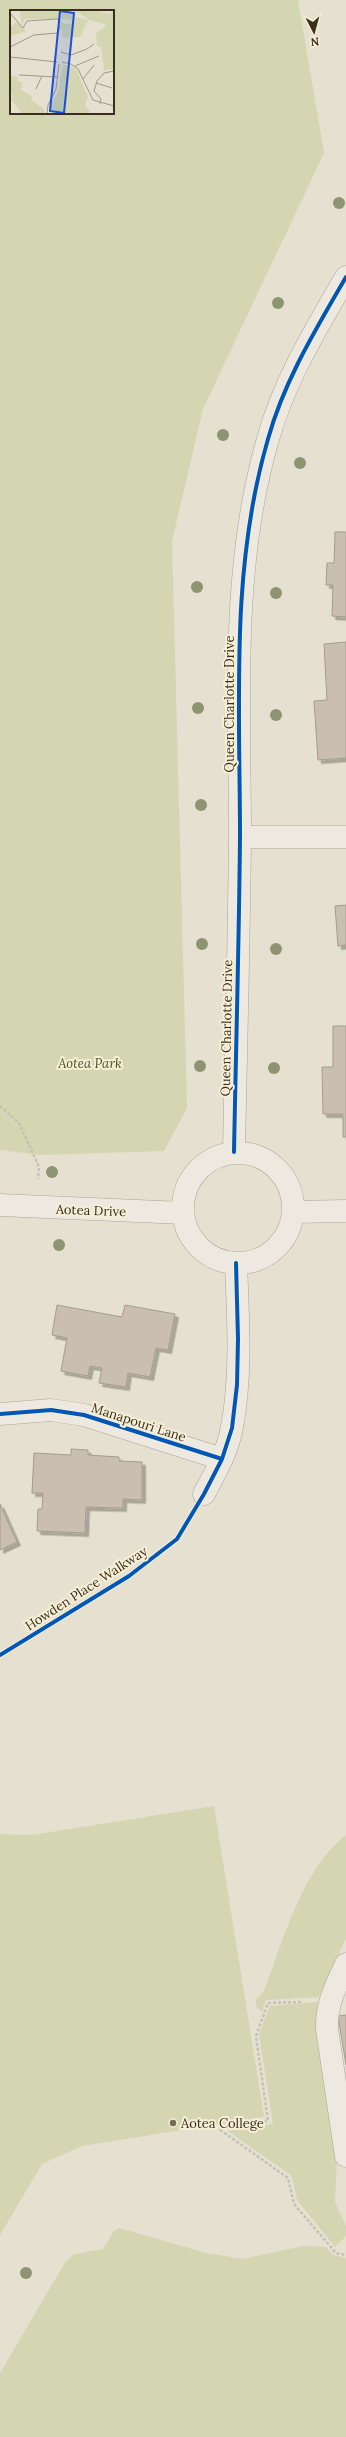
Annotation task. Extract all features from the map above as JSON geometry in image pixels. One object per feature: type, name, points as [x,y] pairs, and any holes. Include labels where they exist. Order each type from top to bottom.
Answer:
[{"type":"street","name":"Queen Charlotte Drive","points":[[234,1152],[240,837],[240,609],[244,556],[256,482],[268,436],[294,371],[346,277]]},
{"type":"street","points":[[240,837],[346,837]]},
{"type":"street","points":[[234,1152],[250,1153],[265,1159],[278,1168],[287,1181],[293,1196],[294,1212],[291,1226],[275,1250],[250,1262],[236,1263],[220,1260],[206,1253],[194,1242],[186,1228],[183,1213],[184,1196],[194,1175],[202,1166],[217,1156],[234,1152]]},
{"type":"street","name":"Aotea Drive","points":[[0,1205],[33,1208],[183,1213]]},
{"type":"street","points":[[294,1212],[346,1212]]},
{"type":"street","points":[[204,1494],[222,1459],[232,1428],[237,1385],[238,1339],[236,1263]]},
{"type":"street","name":"Manapouri Lane","points":[[0,1414],[51,1410],[84,1415],[222,1459]]},
{"type":"street","points":[[346,1964],[330,2001],[327,2013],[327,2029],[346,2156]]},
{"type":"path","points":[[0,1106],[19,1123],[39,1167],[33,1208]]},
{"type":"path","points":[[330,2001],[268,2003],[256,2036],[268,2121],[219,2129],[288,2178],[294,2204],[336,2253],[346,2255]]},
{"type":"green space","name":"Aotea Park","points":[[0,0],[298,0],[324,153],[203,409],[172,541],[187,1108],[164,1151],[40,1155],[0,1150]]},
{"type":"green space","points":[[214,1806],[264,2117],[82,2146],[42,2164],[0,2235],[0,1834],[32,1835]]},
{"type":"green space","points":[[346,1835],[346,1938],[319,1997],[266,2000],[262,2012],[256,2006],[256,2000],[264,1991],[296,1907],[317,1867],[331,1849]]},
{"type":"green space","points":[[318,2002],[317,2011],[337,2157],[335,2202],[346,2226],[346,2236],[335,2247],[297,2200],[292,2176],[228,2131],[273,2124],[259,2034],[270,2006]]},
{"type":"green space","points":[[119,2228],[206,2253],[243,2259],[303,2246],[325,2247],[334,2255],[346,2258],[346,2437],[0,2437],[0,2373],[66,2261],[75,2254],[103,2249],[114,2231]]},
{"type":"building","points":[[335,532],[346,532],[346,617],[332,616],[333,585],[326,585],[327,563],[334,563]]},
{"type":"building","points":[[346,642],[346,758],[318,760],[314,701],[327,700],[324,644]]},
{"type":"building","points":[[346,905],[346,945],[338,946],[335,906]]},
{"type":"building","points":[[333,1026],[346,1026],[346,1137],[343,1137],[343,1114],[323,1114],[322,1067],[333,1067]]},
{"type":"building","points":[[57,1305],[122,1317],[125,1305],[175,1314],[168,1350],[156,1348],[150,1377],[128,1373],[126,1387],[99,1383],[102,1368],[90,1366],[88,1376],[61,1371],[67,1338],[52,1335]]},
{"type":"building","points":[[71,1449],[88,1450],[88,1455],[119,1457],[119,1461],[142,1462],[142,1500],[123,1499],[123,1508],[86,1507],[85,1533],[37,1531],[38,1509],[42,1509],[43,1493],[32,1493],[34,1453],[71,1455]]},
{"type":"building","points":[[0,1504],[17,1542],[0,1550]]},
{"type":"building","points":[[346,2015],[346,2065],[338,2016]]},
{"type":"cycle path","points":[[234,1152],[240,837],[240,637],[242,587],[248,537],[256,488],[268,439],[275,418],[302,356],[346,277]]},
{"type":"cycle path","name":"Howden Place Walkway","points":[[0,1655],[129,1576],[177,1539],[204,1494],[222,1459],[232,1428],[237,1385],[238,1339],[236,1263]]},
{"type":"cycle path","points":[[0,1414],[51,1410],[84,1415],[222,1459]]},
{"type":"place","name":"Aotea College","points":[[173,2123]]}]
